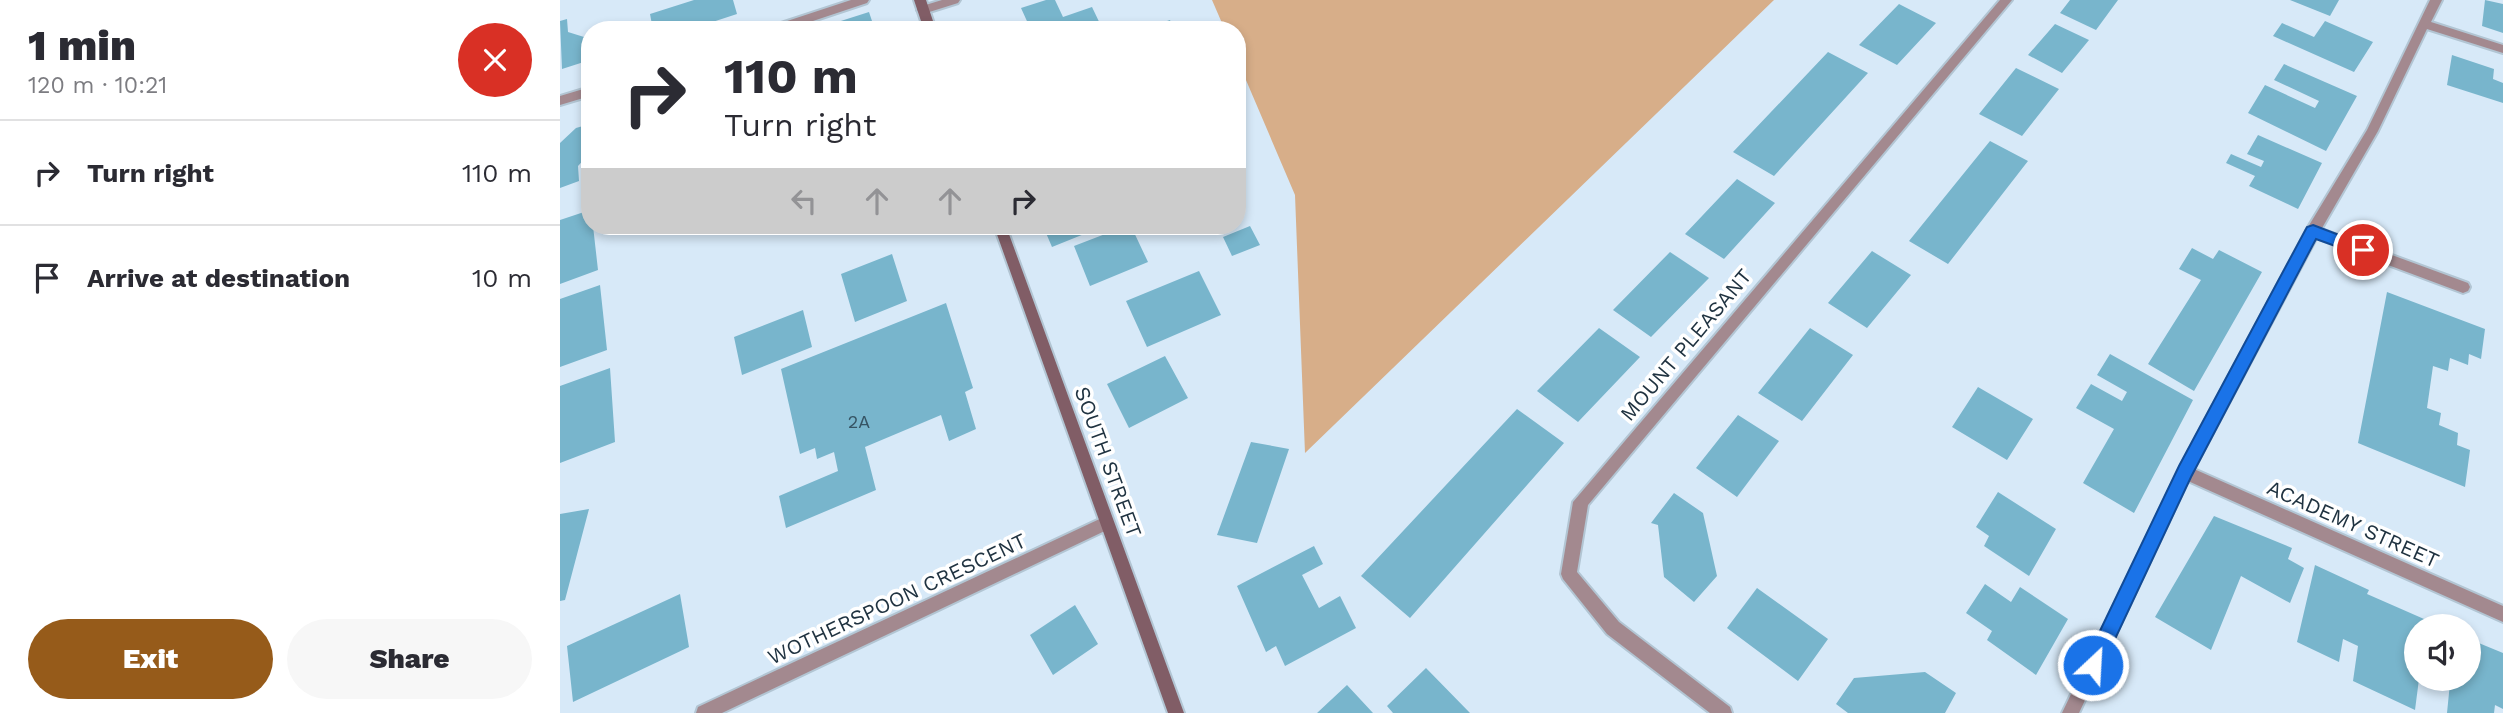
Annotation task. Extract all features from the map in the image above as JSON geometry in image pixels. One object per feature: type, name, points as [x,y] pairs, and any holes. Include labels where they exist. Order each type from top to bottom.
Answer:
[{"type":"main road","name":"SOUTH STREET","points":[[1003,235],[1176,713]]},
{"type":"street","points":[[800,21],[863,0]]},
{"type":"street","points":[[922,5],[954,0]]},
{"type":"street","name":"MOUNT PLEASANT","points":[[1724,713],[1613,628],[1569,574],[1581,502],[2006,0]]},
{"type":"street","points":[[2070,713],[2185,472],[2313,231],[2372,131],[2436,0]]},
{"type":"street","points":[[2423,24],[2503,49]]},
{"type":"street","points":[[560,101],[581,94]]},
{"type":"street","points":[[2313,231],[2463,287]]},
{"type":"street","name":"ACADEMY STREET","points":[[2185,472],[2503,614]]},
{"type":"street","name":"WOTHERSPOON CRESCENT","points":[[705,713],[1107,523]]},
{"type":"shaded area","points":[[1212,0],[1774,0],[1305,453],[1295,195],[1246,80],[1246,21],[1221,21]]},
{"type":"building","points":[[694,0],[733,0],[737,14],[716,21],[651,21],[650,14]]},
{"type":"building","points":[[1055,0],[1063,17],[1092,7],[1099,21],[1027,21],[1021,8]]},
{"type":"building","points":[[2070,0],[2118,0],[2096,30],[2060,13]]},
{"type":"building","points":[[2290,0],[2339,0],[2330,16]]},
{"type":"building","points":[[2485,0],[2503,4],[2503,33],[2482,26]]},
{"type":"building","points":[[1899,4],[1936,23],[1897,65],[1859,45]]},
{"type":"building","points":[[869,12],[872,21],[841,21]]},
{"type":"building","points":[[567,19],[568,32],[581,36],[581,63],[562,69],[560,21]]},
{"type":"building","points":[[2325,21],[2373,42],[2354,72],[2273,36],[2282,23],[2314,37]]},
{"type":"building","points":[[2055,24],[2089,40],[2062,73],[2028,55]]},
{"type":"building","points":[[1828,52],[1868,73],[1774,176],[1733,152]]},
{"type":"building","points":[[2452,55],[2494,69],[2493,79],[2503,83],[2503,103],[2447,85]]},
{"type":"building","points":[[2284,64],[2357,96],[2326,151],[2248,113],[2265,85],[2315,108],[2319,101],[2274,80]]},
{"type":"building","points":[[2016,68],[2059,89],[2022,136],[1979,114]]},
{"type":"building","points":[[581,127],[579,181],[560,188],[560,143]]},
{"type":"building","points":[[2258,135],[2322,163],[2298,209],[2249,186],[2255,176],[2226,163],[2231,154],[2261,167],[2264,161],[2247,154]]},
{"type":"building","points":[[1990,141],[2028,161],[1948,264],[1909,241]]},
{"type":"building","points":[[1737,179],[1775,203],[1724,259],[1685,234]]},
{"type":"building","points":[[581,213],[581,235],[594,235],[598,270],[560,284],[560,220]]},
{"type":"building","points":[[1250,226],[1260,245],[1232,256],[1223,237],[1246,235],[1246,228]]},
{"type":"building","points":[[1047,235],[1082,235],[1052,247]]},
{"type":"building","points":[[1103,235],[1135,235],[1148,262],[1090,286],[1074,246]]},
{"type":"building","points":[[2192,248],[2213,259],[2219,250],[2262,272],[2194,391],[2148,364],[2201,280],[2179,269]]},
{"type":"building","points":[[1872,251],[1911,275],[1867,328],[1828,303]]},
{"type":"building","points":[[1670,252],[1709,278],[1651,337],[1613,310]]},
{"type":"building","points":[[892,254],[907,301],[855,322],[841,274]]},
{"type":"building","points":[[1199,271],[1221,315],[1147,347],[1126,301]]},
{"type":"building","points":[[600,285],[607,350],[560,367],[560,299]]},
{"type":"building","points":[[2387,292],[2485,329],[2481,359],[2469,354],[2468,365],[2450,358],[2448,371],[2433,366],[2427,408],[2441,413],[2439,425],[2458,433],[2457,445],[2470,450],[2465,487],[2358,443]]},
{"type":"building","points":[[946,303],[973,388],[965,392],[976,429],[949,441],[941,415],[865,447],[876,490],[786,528],[779,496],[838,471],[834,452],[817,459],[815,448],[800,454],[781,369]]},
{"type":"building","points":[[803,310],[812,347],[742,375],[734,337]]},
{"type":"building","points":[[1599,328],[1640,357],[1578,422],[1537,391]]},
{"type":"building","points":[[1810,328],[1853,355],[1802,421],[1758,393]]},
{"type":"building","points":[[2110,354],[2193,400],[2134,513],[2083,483],[2114,429],[2076,408],[2091,384],[2122,401],[2127,392],[2097,375]]},
{"type":"building","points":[[1165,356],[1188,398],[1129,428],[1107,384]]},
{"type":"building","points":[[610,368],[615,442],[560,463],[560,386]]},
{"type":"building","points":[[1978,387],[2033,419],[2007,460],[1952,427]]},
{"type":"building","points":[[1517,409],[1564,443],[1410,618],[1361,576]]},
{"type":"building","points":[[1738,415],[1779,441],[1737,497],[1696,468]]},
{"type":"building","points":[[1251,442],[1289,449],[1257,543],[1217,535]]},
{"type":"building","points":[[1998,492],[2056,529],[2029,576],[1984,546],[1989,536],[1976,527]]},
{"type":"building","points":[[1674,493],[1703,513],[1717,576],[1694,602],[1664,577],[1658,525],[1651,523]]},
{"type":"building","points":[[589,509],[565,600],[560,601],[560,514]]},
{"type":"building","points":[[2214,516],[2292,548],[2288,559],[2304,568],[2290,603],[2241,576],[2211,650],[2155,617]]},
{"type":"building","points":[[1314,546],[1323,564],[1302,575],[1319,608],[1340,596],[1356,628],[1285,666],[1276,646],[1266,652],[1237,586]]},
{"type":"building","points":[[2315,565],[2369,590],[2367,594],[2413,614],[2404,614],[2404,691],[2417,691],[2415,710],[2353,681],[2358,646],[2343,639],[2339,662],[2297,642]]},
{"type":"building","points":[[1985,584],[2011,602],[2020,587],[2068,619],[2036,675],[1987,640],[1992,631],[1966,613]]},
{"type":"building","points":[[1757,588],[1828,639],[1798,681],[1727,628]]},
{"type":"building","points":[[680,594],[689,647],[573,702],[567,646]]},
{"type":"building","points":[[1075,605],[1098,644],[1053,675],[1030,635]]},
{"type":"building","points":[[2481,644],[2503,653],[2503,709],[2495,705],[2494,713],[2447,713],[2449,691],[2481,691]]},
{"type":"building","points":[[1426,668],[1470,713],[1393,713],[1387,706]]},
{"type":"building","points":[[1925,672],[1956,693],[1945,713],[1848,713],[1836,704],[1854,678]]},
{"type":"building","points":[[1347,685],[1373,713],[1317,713]]},
{"type":"route","points":[[2093,665],[2185,472],[2313,231],[2363,250]]}]
